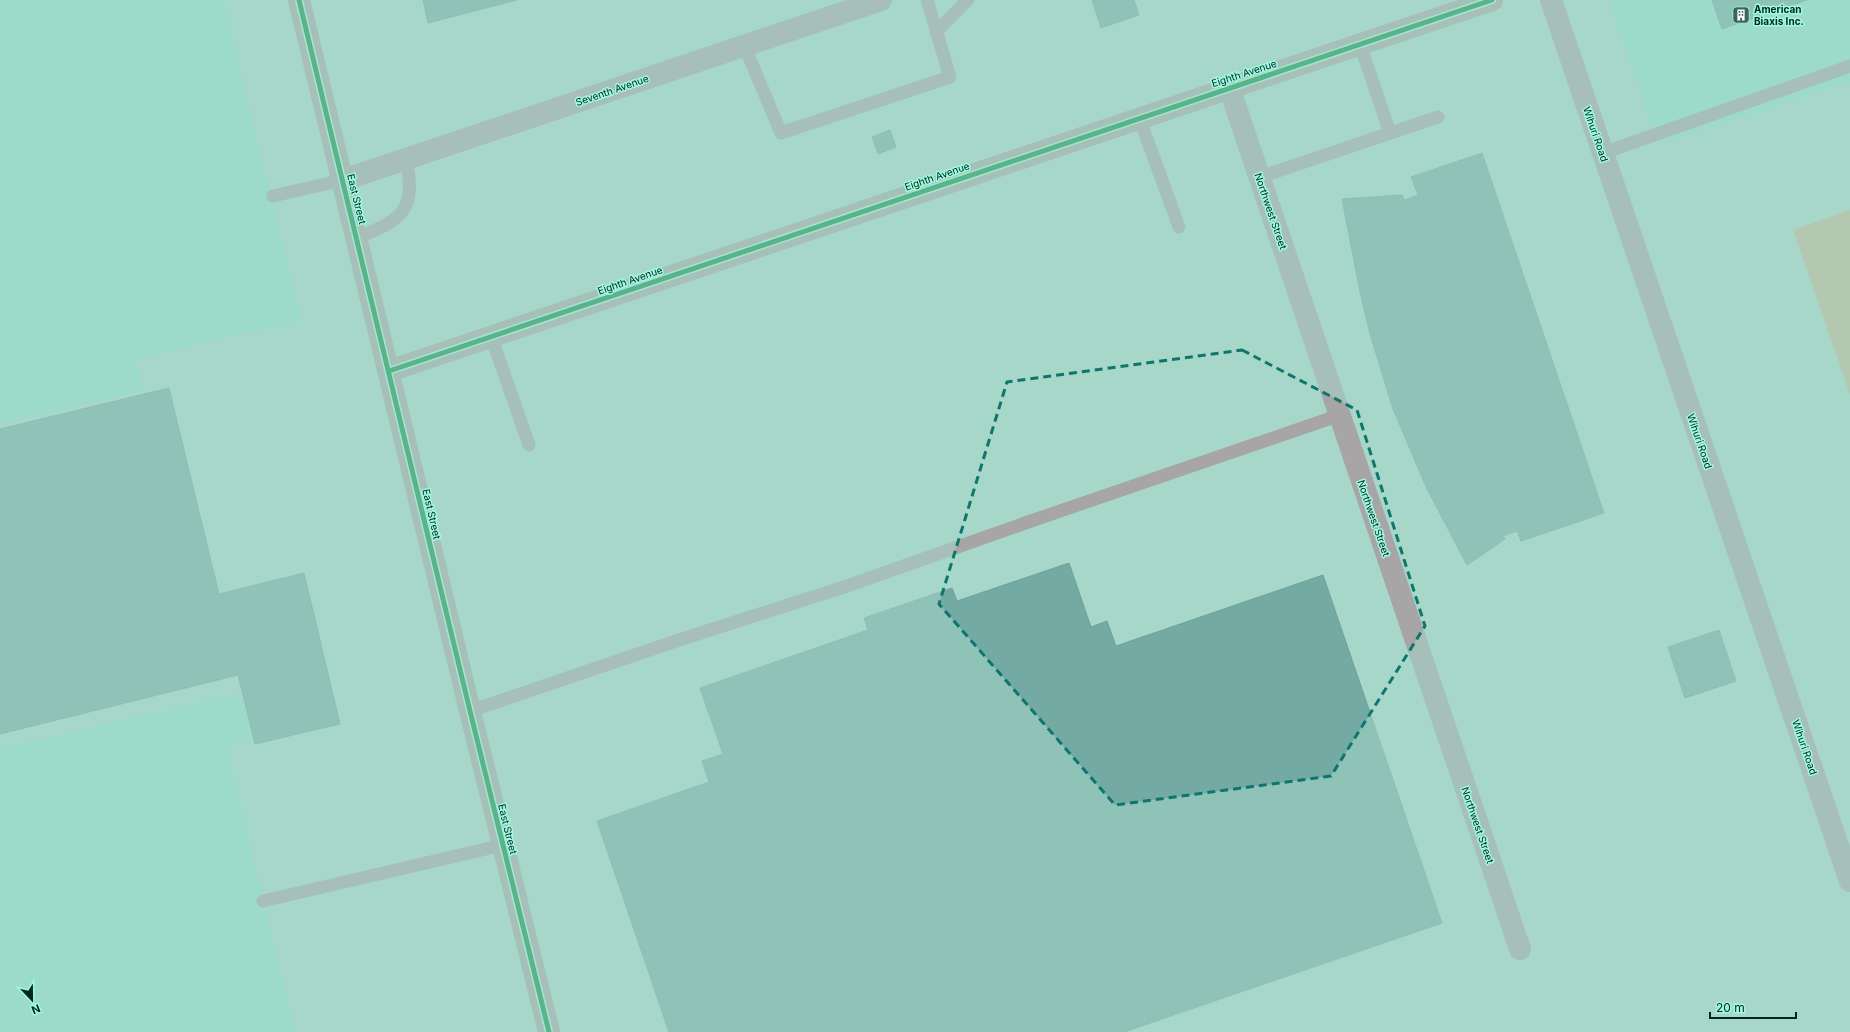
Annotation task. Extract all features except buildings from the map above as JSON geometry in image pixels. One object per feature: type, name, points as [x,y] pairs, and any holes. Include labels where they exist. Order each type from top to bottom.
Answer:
[{"type":"street","name":"East Street","points":[[299,0],[470,711],[549,1032]]},
{"type":"street","name":"Seventh Avenue","points":[[343,180],[881,0]]},
{"type":"street","name":"Eighth Avenue","points":[[389,371],[1139,117],[1492,0]]},
{"type":"street","name":"Wihuri Road","points":[[1551,0],[1850,881]]},
{"type":"street","name":"Northwest Street","points":[[1229,87],[1520,950]]},
{"type":"lane","points":[[744,46],[781,133],[950,77],[927,0]]},
{"type":"lane","points":[[936,32],[968,0]]},
{"type":"lane","points":[[1360,44],[1390,133]]},
{"type":"lane","points":[[1602,153],[1850,66]]},
{"type":"lane","points":[[1139,117],[1179,227]]},
{"type":"lane","points":[[1260,177],[1438,117]]},
{"type":"lane","points":[[357,238],[388,224],[402,213],[409,200],[410,187],[406,159]]},
{"type":"lane","points":[[273,196],[343,180]]},
{"type":"lane","points":[[492,336],[528,445]]},
{"type":"lane","points":[[470,711],[682,639],[847,586],[1035,519],[1340,415]]},
{"type":"lane","points":[[263,900],[503,845]]},
{"type":"highlighted area","points":[[1242,350],[1357,410],[1425,626],[1331,776],[1115,805],[939,604],[1007,382]]},
{"type":"shaded area","points":[[0,0],[224,0],[301,321],[135,359],[142,390],[0,424]]},
{"type":"shaded area","points":[[1609,0],[1850,0],[1850,82],[1658,144]]},
{"type":"shaded area","points":[[1850,210],[1850,394],[1793,230]]},
{"type":"shaded area","points":[[240,693],[252,739],[227,745],[295,1032],[0,1032],[0,748]]},
{"type":"cycle path","points":[[299,0],[470,711],[549,1032]]},
{"type":"cycle path","points":[[389,371],[1492,0]]},
{"type":"place","name":"American Biaxis Inc.","points":[[1741,15]]}]
